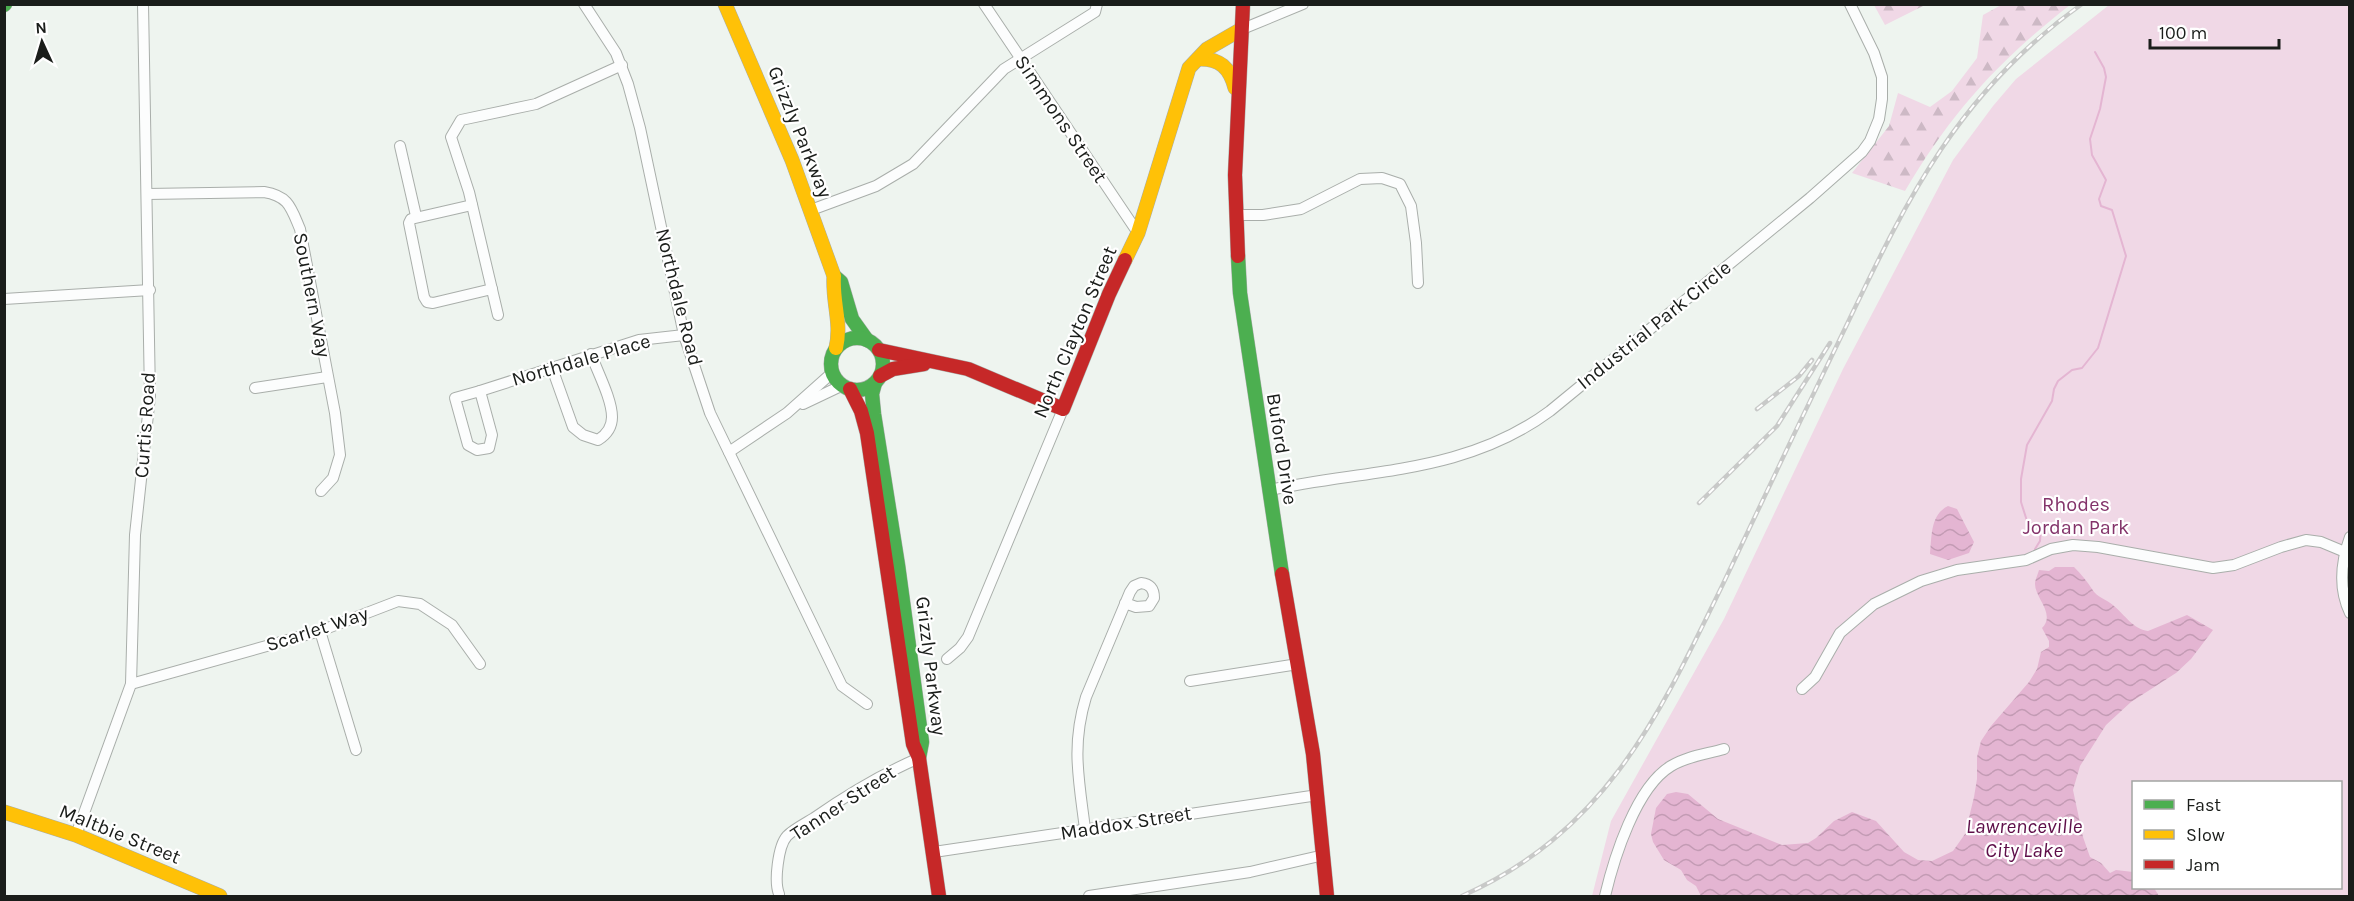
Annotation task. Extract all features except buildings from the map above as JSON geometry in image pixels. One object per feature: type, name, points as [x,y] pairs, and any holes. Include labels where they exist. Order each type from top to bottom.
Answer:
[{"type":"main road","name":"Grizzly Parkway","points":[[725,4],[775,117],[812,210],[834,276],[832,286],[841,333],[836,348]]},
{"type":"main road","name":"Buford Drive","points":[[1243,4],[1240,30],[1235,215],[1244,327],[1318,795],[1327,897]]},
{"type":"main road","name":"North Clayton Street","points":[[1063,409],[1109,294],[1138,233],[1189,68],[1207,49],[1240,30]]},
{"type":"main road","points":[[1198,59],[1210,57],[1224,64],[1232,74],[1238,100]]},
{"type":"main road","name":"Grizzly Parkway","points":[[834,276],[841,282],[852,319],[867,340]]},
{"type":"main road","points":[[932,363],[893,369],[867,388],[846,387],[833,372],[832,356],[836,348],[850,339],[867,340],[879,350],[968,369],[1063,409]]},
{"type":"main road","points":[[877,380],[883,363],[879,350]]},
{"type":"main road","name":"Grizzly Parkway","points":[[877,380],[872,394],[874,414],[898,565],[922,742],[919,758]]},
{"type":"main road","name":"Grizzly Parkway","points":[[846,387],[861,411],[867,433],[913,744],[919,758]]},
{"type":"main road","points":[[919,758],[939,897]]},
{"type":"main road","name":"Maltbie Street","points":[[4,812],[76,835],[220,897]]},
{"type":"street","name":"Curtis Road","points":[[76,835],[131,684],[135,535],[150,396],[150,290],[143,4]]},
{"type":"street","name":"Northdale Road","points":[[584,4],[622,65],[640,128],[684,334],[710,413],[842,686],[867,704]]},
{"type":"street","name":"Simmons Street","points":[[984,4],[1138,233]]},
{"type":"street","points":[[812,210],[876,186],[913,164],[1004,69],[1095,12],[1097,4]]},
{"type":"street","points":[[1240,30],[1303,4]]},
{"type":"street","name":"Industrial Park Circle","points":[[1270,490],[1443,461],[1482,449],[1512,435],[1550,411],[1802,205],[1862,152],[1870,141],[1879,119],[1882,77],[1874,53],[1850,4]]},
{"type":"street","points":[[498,315],[472,205],[452,137],[461,120],[536,104],[622,65]]},
{"type":"street","points":[[400,146],[416,216]]},
{"type":"street","points":[[1235,215],[1263,215],[1300,209],[1360,179],[1382,178],[1400,184],[1411,206],[1418,283]]},
{"type":"street","name":"Southern Way","points":[[147,194],[264,192],[275,194],[289,203],[300,230],[335,413],[340,455],[333,478],[321,491]]},
{"type":"street","points":[[472,205],[416,216],[411,219],[409,224],[424,297],[427,302],[433,303],[492,289]]},
{"type":"street","points":[[4,299],[150,290]]},
{"type":"street","name":"Northdale Place","points":[[480,391],[492,435],[489,448],[477,450],[468,445],[455,398],[639,340],[684,334]]},
{"type":"street","points":[[552,368],[573,427],[583,435],[598,440],[607,434],[612,418],[607,396],[591,354]]},
{"type":"street","points":[[729,452],[787,412],[833,372]]},
{"type":"street","points":[[255,388],[327,377]]},
{"type":"street","points":[[787,412],[846,387]]},
{"type":"street","name":"North Clayton Street","points":[[947,659],[960,648],[968,637],[1063,409]]},
{"type":"street","points":[[2349,537],[2342,570],[2342,591],[2349,613]]},
{"type":"street","points":[[1802,689],[1815,677],[1840,633],[1874,603],[1921,581],[1957,570],[2026,560],[2051,549],[2073,545],[2098,547],[2213,568],[2234,565],[2281,546],[2306,540],[2321,542],[2345,552]]},
{"type":"street","name":"Scarlet Way","points":[[131,684],[320,631],[398,601],[420,604],[452,625],[480,663]]},
{"type":"street","points":[[1086,829],[1076,753],[1078,726],[1086,697],[1125,603]]},
{"type":"street","points":[[320,631],[356,750]]},
{"type":"street","points":[[1190,681],[1298,664]]},
{"type":"street","points":[[1605,897],[1623,837],[1649,788],[1672,765],[1688,758],[1724,749]]},
{"type":"street","name":"Tanner Street","points":[[779,894],[776,887],[780,854],[787,837],[868,784],[919,758]]},
{"type":"street","name":"Maddox Street","points":[[934,852],[1318,795]]},
{"type":"street","points":[[1089,897],[1250,872],[1324,855]]},
{"type":"green space","points":[[2003,4],[2070,5],[2020,47],[1978,90],[1940,137],[1905,191],[1852,173],[1889,126],[1898,93],[1930,107],[1952,91],[1977,58],[1983,15]]},
{"type":"green space","points":[[1874,5],[1925,5],[1885,25]]},
{"type":"green space","name":"Rhodes Jordan Park","points":[[2109,5],[2349,5],[2349,896],[1592,896],[1611,821],[1724,619],[1843,369],[1953,160],[2016,79]]},
{"type":"water","points":[[1948,506],[1957,509],[1974,542],[1969,553],[1948,560],[1930,554],[1935,520]]},
{"type":"water","name":"Lawrenceville City Lake","points":[[2055,567],[2074,567],[2094,592],[2143,630],[2148,631],[2187,615],[2213,630],[2191,659],[2176,673],[2131,702],[2106,725],[2080,766],[2073,790],[2083,837],[2090,857],[2101,863],[2110,873],[2116,870],[2132,872],[2132,889],[2155,889],[2159,896],[1701,896],[1696,886],[1687,880],[1681,870],[1664,860],[1651,834],[1656,808],[1667,794],[1676,792],[1688,794],[1718,819],[1782,845],[1808,843],[1834,821],[1852,812],[1876,821],[1904,852],[1918,860],[1932,861],[1953,851],[1965,834],[1974,797],[1977,757],[1981,741],[2029,682],[2037,669],[2041,652],[2049,647],[2049,641],[2042,628],[2046,623],[2046,612],[2035,584],[2039,570],[2049,571]]},
{"type":"waterway","points":[[2035,549],[2040,541],[2041,528],[2027,521],[2021,502],[2021,479],[2027,445],[2052,401],[2058,381],[2072,370],[2082,368],[2098,348],[2126,256],[2112,210],[2101,206],[2099,199],[2106,180],[2092,155],[2090,139],[2100,109],[2106,77],[2095,52]]},
{"type":"railway","points":[[1462,896],[1512,869],[1554,839],[1591,804],[1622,766],[1650,724],[1699,633],[1862,293],[1910,200],[1936,157],[1999,77],[2037,39],[2082,4]]},
{"type":"railway","points":[[1699,503],[1777,426],[1830,343]]},
{"type":"railway","points":[[1757,409],[1799,376],[1812,360]]},
{"type":"traffic: fast","points":[[1238,256],[1240,293],[1282,574]]},
{"type":"traffic: fast","points":[[834,276],[841,282],[852,319],[867,340]]},
{"type":"traffic: fast","points":[[857,338],[867,340],[875,346],[881,354],[883,364],[881,374],[875,382],[867,388],[857,390],[847,388],[839,382],[833,374],[831,364],[833,354],[839,346],[847,340],[857,338]]},
{"type":"traffic: fast","points":[[875,383],[872,394],[874,414],[898,565],[922,742],[919,758]]},
{"type":"traffic: slow","points":[[725,4],[792,160],[834,276],[838,330],[836,348]]},
{"type":"traffic: slow","points":[[1125,260],[1138,233],[1189,68],[1207,49],[1240,30]]},
{"type":"traffic: slow","points":[[1198,59],[1218,62],[1227,70],[1235,88]]},
{"type":"traffic: slow","points":[[4,812],[76,835],[220,896]]},
{"type":"traffic: jam","points":[[1238,256],[1235,175],[1243,4]]},
{"type":"traffic: jam","points":[[879,350],[968,369],[1063,409],[1125,260]]},
{"type":"traffic: jam","points":[[880,376],[893,369],[924,364]]},
{"type":"traffic: jam","points":[[850,389],[861,411],[867,433],[913,744],[919,758],[939,896]]},
{"type":"traffic: jam","points":[[1282,574],[1313,754],[1327,896]]}]
